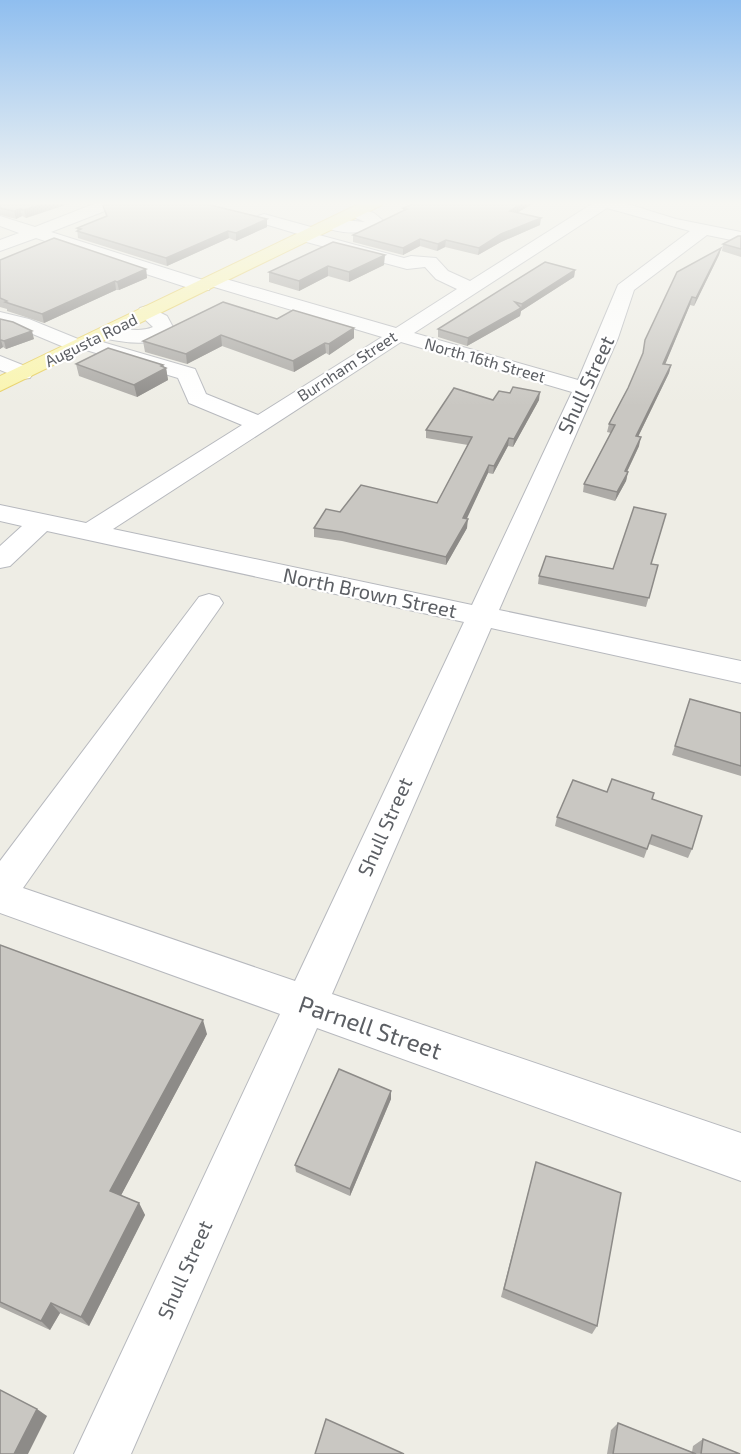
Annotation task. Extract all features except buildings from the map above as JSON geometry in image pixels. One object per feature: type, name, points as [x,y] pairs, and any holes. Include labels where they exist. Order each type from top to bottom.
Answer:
[{"type":"main road","name":"Augusta Road","points":[[147,312],[235,270]]},
{"type":"main road","name":"Augusta Road","points":[[0,384],[106,333]]},
{"type":"street","name":"North 16th Street","points":[[150,270],[201,286],[294,304],[584,389]]},
{"type":"street","points":[[437,270],[442,275],[470,288]]},
{"type":"street","name":"Burnham Street","points":[[89,533],[498,270]]},
{"type":"street","name":"Shull Street","points":[[102,1454],[608,338],[625,289],[649,270]]},
{"type":"street","points":[[106,333],[153,337],[164,329],[160,320],[147,312]]},
{"type":"street","points":[[0,318],[187,374],[197,398],[258,423]]},
{"type":"street","points":[[0,362],[22,373]]},
{"type":"street","name":"North Brown Street","points":[[0,513],[741,672]]},
{"type":"street","points":[[0,560],[41,523]]},
{"type":"street","points":[[0,890],[209,603]]},
{"type":"street","name":"Parnell Street","points":[[0,897],[741,1157]]}]
